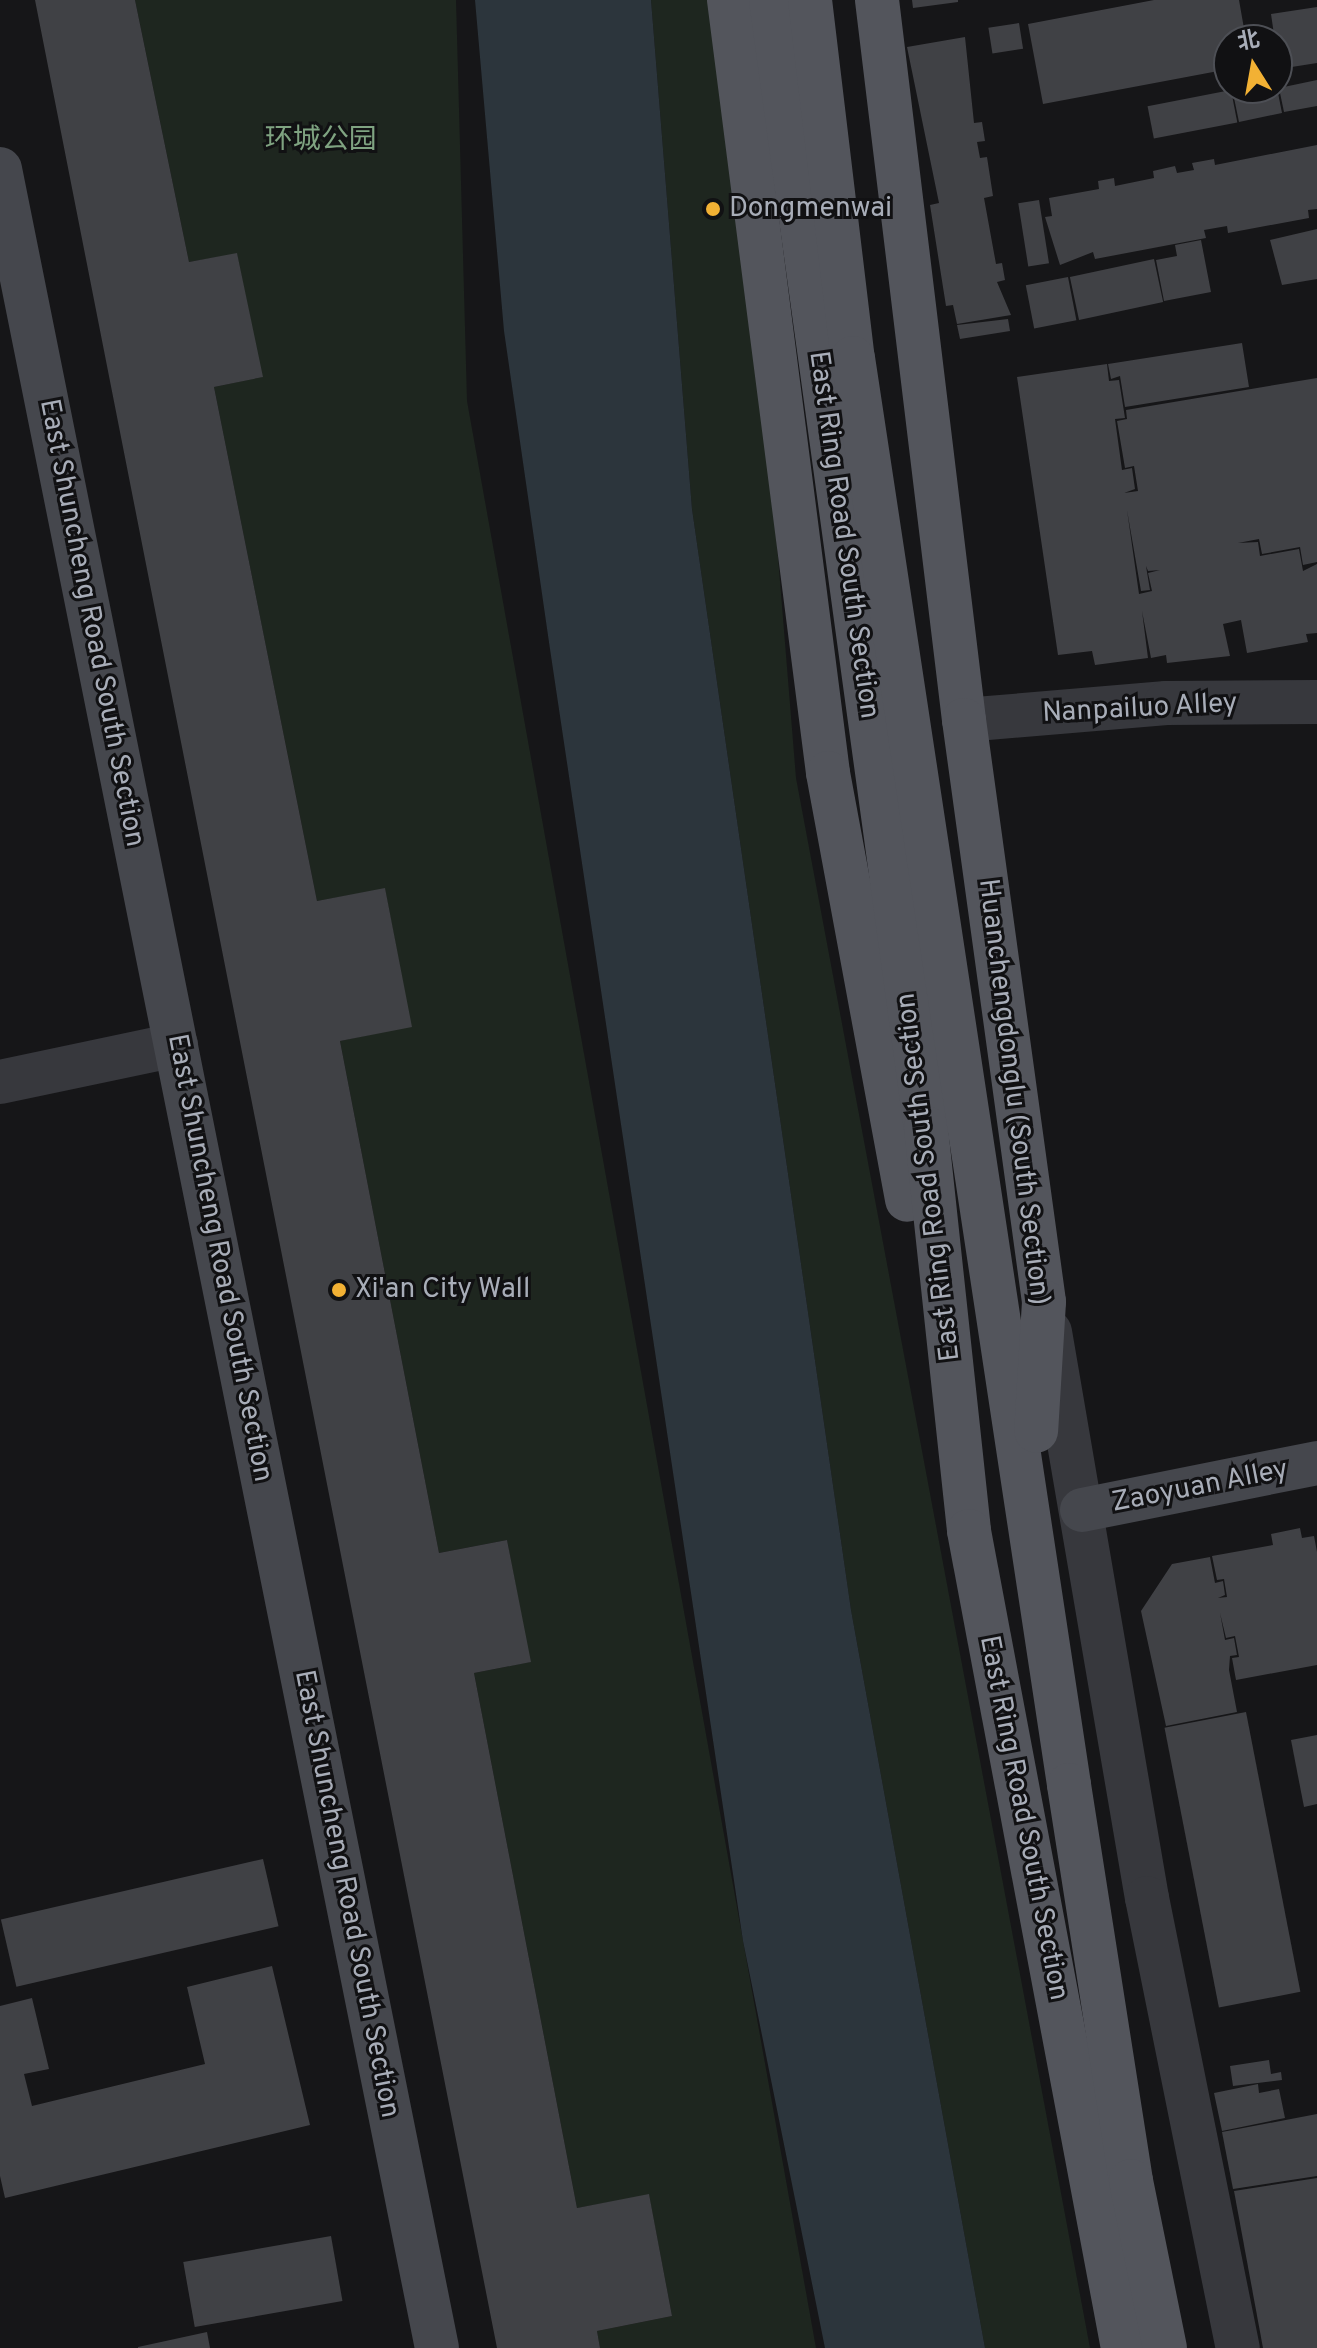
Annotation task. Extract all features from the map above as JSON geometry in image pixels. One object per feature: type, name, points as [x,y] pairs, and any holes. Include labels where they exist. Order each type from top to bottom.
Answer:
[{"type":"main road","points":[[729,0],[828,773],[969,1531]]},
{"type":"main road","name":"East Ring Road South Section","points":[[771,0],[926,1128],[969,1531],[1123,2348]]},
{"type":"main road","name":"East Ring Road South Section","points":[[810,0],[853,358],[1131,2181],[1165,2348]]},
{"type":"main road","name":"Huanchengdonglu (South Section)","points":[[877,0],[964,720],[1044,1302],[1030,1514]]},
{"type":"street","name":"East Shuncheng Road South Section","points":[[0,169],[437,2348]]},
{"type":"street","name":"Nanpailuo Alley","points":[[964,720],[1166,703],[1317,702]]},
{"type":"street","points":[[0,1082],[176,1045]]},
{"type":"street","points":[[1044,1302],[1147,1898],[1238,2348]]},
{"type":"street","name":"Zaoyuan Alley","points":[[1082,1510],[1317,1463]]},
{"type":"green space","name":"环城公园","points":[[135,0],[456,0],[467,401],[816,2348],[600,2348],[597,2331],[672,2316],[649,2195],[577,2208],[474,1673],[530,1662],[507,1540],[439,1553],[340,1041],[411,1026],[385,889],[317,901],[214,387],[262,377],[237,254],[189,262]]},
{"type":"green space","points":[[651,0],[715,0],[775,520],[796,778],[1090,2348],[985,2348],[851,1610],[692,509]]},
{"type":"shaded area","points":[[475,0],[651,0],[692,509],[851,1610],[985,2348],[825,2348],[743,1941],[550,649],[504,331]]},
{"type":"building","name":"Xi'an City Wall","points":[[35,0],[135,0],[189,262],[237,253],[263,377],[214,387],[317,901],[385,888],[412,1027],[340,1041],[439,1553],[507,1540],[531,1662],[474,1673],[577,2208],[649,2194],[672,2316],[597,2331],[600,2348],[497,2348]]},
{"type":"building","points":[[912,0],[958,0],[958,2],[913,8]]},
{"type":"building","points":[[1154,0],[1239,0],[1243,24],[1213,24],[1213,72],[1043,104],[1028,24]]},
{"type":"building","points":[[1317,7],[1317,63],[1293,67],[1293,24],[1272,24],[1271,14]]},
{"type":"building","points":[[1019,23],[1023,49],[992,54],[988,28]]},
{"type":"building","points":[[965,37],[974,123],[982,122],[985,141],[977,142],[980,158],[987,157],[993,196],[984,198],[996,264],[1002,263],[1005,280],[997,282],[1011,315],[957,324],[953,305],[946,306],[930,205],[939,203],[907,47]]},
{"type":"building","points":[[1317,80],[1317,106],[1284,112],[1282,104],[1293,104],[1293,85]]},
{"type":"building","points":[[1213,93],[1213,104],[1234,104],[1237,122],[1154,139],[1148,106]]},
{"type":"building","points":[[1235,104],[1280,104],[1282,113],[1239,122]]},
{"type":"building","points":[[1317,145],[1317,209],[1308,210],[1309,218],[1228,233],[1227,226],[1204,230],[1206,238],[1095,259],[1093,252],[1060,265],[1045,217],[1052,216],[1049,198],[1099,189],[1098,181],[1114,178],[1115,186],[1154,178],[1153,171],[1175,166],[1177,173],[1194,170],[1192,163],[1214,159],[1215,165]]},
{"type":"building","points":[[1039,200],[1049,263],[1028,266],[1018,203]]},
{"type":"building","points":[[1317,229],[1317,279],[1282,285],[1270,240]]},
{"type":"building","points":[[1201,240],[1211,292],[1164,301],[1156,260],[1177,256],[1175,245]]},
{"type":"building","points":[[1154,259],[1163,302],[1079,320],[1070,277]]},
{"type":"building","points":[[1068,277],[1076,320],[1034,328],[1026,285]]},
{"type":"building","points":[[1008,319],[1010,331],[960,339],[957,325]]},
{"type":"building","points":[[1242,343],[1249,387],[1125,407],[1120,376],[1111,379],[1108,364]]},
{"type":"building","points":[[1107,364],[1109,381],[1119,380],[1125,418],[1115,419],[1122,470],[1132,468],[1135,489],[1124,493],[1138,491],[1134,466],[1125,468],[1117,421],[1127,419],[1126,410],[1317,378],[1317,562],[1303,565],[1300,547],[1262,554],[1259,539],[1238,543],[1258,542],[1260,556],[1299,549],[1303,571],[1317,564],[1317,633],[1306,634],[1308,642],[1247,653],[1241,620],[1223,624],[1230,656],[1167,663],[1166,655],[1151,658],[1142,611],[1148,658],[1095,665],[1092,651],[1058,655],[1017,377]],"holes":[[[1127,510],[1141,591],[1150,590],[1146,566],[1148,571],[1160,570],[1148,573],[1152,591],[1139,594]]]},
{"type":"building","points":[[1300,1528],[1302,1538],[1314,1536],[1317,1552],[1317,1665],[1236,1680],[1232,1658],[1239,1657],[1235,1636],[1226,1638],[1220,1613],[1225,1640],[1234,1638],[1237,1655],[1230,1656],[1229,1670],[1237,1712],[1166,1726],[1141,1611],[1172,1564],[1210,1557],[1215,1583],[1223,1581],[1225,1595],[1218,1598],[1227,1597],[1224,1579],[1217,1580],[1212,1556],[1273,1545],[1271,1534]]},
{"type":"building","points":[[1246,1712],[1300,1992],[1219,2008],[1165,1728]]},
{"type":"building","points":[[1317,1735],[1317,1804],[1304,1807],[1291,1740]]},
{"type":"building","points":[[263,1859],[279,1926],[16,1987],[1,1920]]},
{"type":"building","points":[[272,1966],[310,2125],[5,2198],[0,2176],[0,2006],[32,1998],[49,2069],[24,2074],[32,2106],[205,2064],[187,1987]]},
{"type":"building","points":[[1269,2060],[1271,2074],[1281,2072],[1282,2080],[1233,2086],[1230,2066]]},
{"type":"building","points":[[1258,2084],[1259,2093],[1279,2089],[1285,2118],[1222,2131],[1214,2093]]},
{"type":"building","points":[[1317,2114],[1317,2176],[1233,2189],[1222,2132]]},
{"type":"building","points":[[1317,2178],[1317,2348],[1263,2348],[1234,2191]]},
{"type":"building","points":[[331,2236],[342,2301],[195,2327],[183,2262]]},
{"type":"building","points":[[207,2332],[210,2348],[138,2348],[138,2347]]},
{"type":"place","name":"Dongmenwai","points":[[713,209]]},
{"type":"place","name":"Xi'an City Wall","points":[[339,1290]]}]
